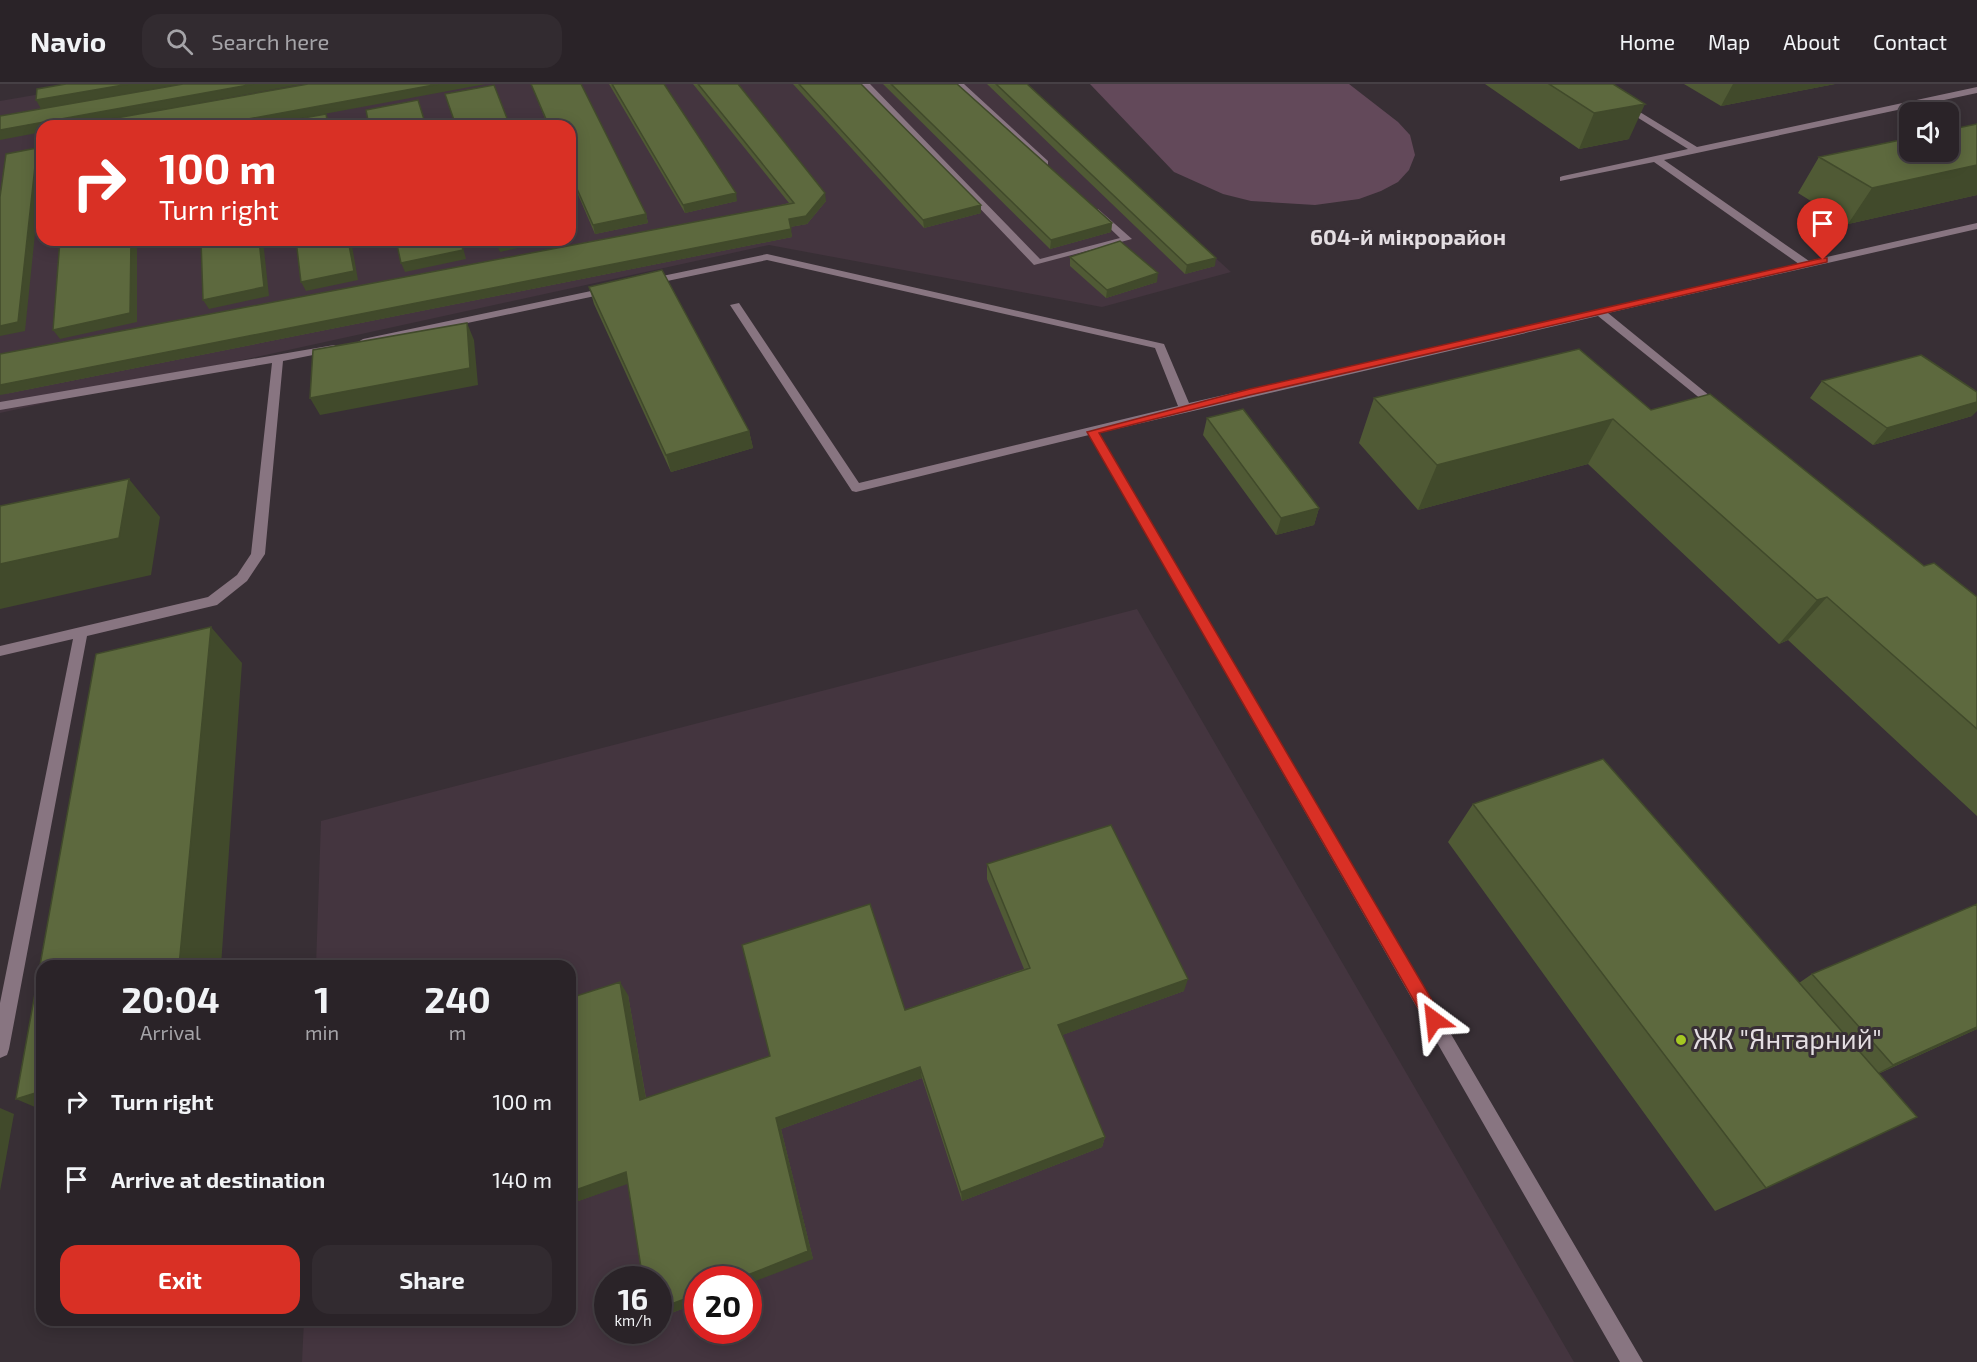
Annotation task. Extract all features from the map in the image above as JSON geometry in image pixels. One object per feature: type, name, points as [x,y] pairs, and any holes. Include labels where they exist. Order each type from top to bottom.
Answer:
[{"type":"lane","points":[[865,84],[1038,263],[1127,239],[1093,208]]},
{"type":"lane","points":[[959,84],[1051,169]]},
{"type":"lane","points":[[1588,84],[1695,150]]},
{"type":"lane","points":[[1563,179],[1977,90]]},
{"type":"lane","points":[[1656,159],[1806,264]]},
{"type":"lane","points":[[735,305],[856,488],[1599,311],[1977,226]]},
{"type":"lane","points":[[0,406],[278,359],[767,257],[1160,346],[1185,408]]},
{"type":"lane","points":[[1599,311],[1728,417]]},
{"type":"lane","points":[[0,651],[212,601],[242,578],[258,554],[278,359]]},
{"type":"lane","points":[[1093,432],[1632,1362]]},
{"type":"lane","points":[[0,1049],[81,632]]},
{"type":"shaded area","points":[[99,84],[1024,84],[1231,272],[1102,307],[769,245],[0,413],[0,101]]},
{"type":"shaded area","points":[[1090,84],[1349,84],[1398,122],[1410,135],[1415,155],[1409,170],[1398,182],[1359,199],[1315,205],[1251,201],[1223,194],[1174,172]]},
{"type":"shaded area","points":[[1137,609],[1574,1362],[302,1362],[304,1326],[576,1326],[576,960],[316,960],[321,821]]},
{"type":"building","points":[[66,84],[129,84],[36,100],[37,89]]},
{"type":"building","points":[[183,84],[254,84],[55,120],[36,120],[36,123],[0,130],[0,116]]},
{"type":"building","points":[[308,84],[439,84],[243,120],[105,120]]},
{"type":"building","points":[[531,84],[581,84],[646,214],[593,225],[576,187],[576,120],[546,120]]},
{"type":"building","points":[[612,84],[664,84],[736,193],[683,205]]},
{"type":"building","points":[[698,84],[738,84],[825,193],[806,216],[789,219],[791,229],[0,385],[0,354],[794,203]]},
{"type":"building","points":[[799,84],[861,84],[981,205],[923,220]]},
{"type":"building","points":[[891,84],[957,84],[1112,223],[1051,240]]},
{"type":"building","points":[[996,84],[1027,84],[1216,258],[1187,265]]},
{"type":"building","points":[[1549,84],[1613,84],[1645,104],[1594,113]]},
{"type":"building","points":[[494,85],[508,120],[454,120],[445,94]]},
{"type":"building","points":[[418,100],[424,120],[368,120],[366,110]]},
{"type":"building","points":[[326,114],[327,120],[292,120]]},
{"type":"building","points":[[1977,124],[1977,165],[1872,188],[1819,157],[1899,140],[1899,162],[1959,162],[1959,128]]},
{"type":"building","points":[[36,148],[18,322],[0,326],[0,197],[6,154]]},
{"type":"building","points":[[1120,241],[1158,273],[1107,290],[1070,257]]},
{"type":"building","points":[[60,246],[131,246],[130,313],[53,330]]},
{"type":"building","points":[[201,246],[260,246],[264,287],[203,300]]},
{"type":"building","points":[[297,246],[349,246],[354,271],[301,282]]},
{"type":"building","points":[[397,246],[462,246],[463,250],[401,263]]},
{"type":"building","points":[[662,270],[749,431],[666,455],[589,287]]},
{"type":"building","points":[[467,323],[470,368],[310,398],[313,350]]},
{"type":"building","points":[[1579,349],[1651,410],[1710,394],[1924,566],[1934,563],[1977,597],[1977,729],[1827,597],[1817,600],[1613,419],[1437,465],[1374,398]]},
{"type":"building","points":[[1921,355],[1977,392],[1977,402],[1887,428],[1822,381]]},
{"type":"building","points":[[1243,409],[1319,508],[1281,518],[1207,418]]},
{"type":"building","points":[[129,479],[119,538],[0,564],[0,506]]},
{"type":"building","points":[[211,627],[180,960],[41,960],[96,654]]},
{"type":"building","points":[[1603,759],[1917,1117],[1766,1188],[1473,804]]},
{"type":"building","points":[[1111,825],[1188,979],[1058,1025],[1105,1137],[961,1192],[920,1067],[776,1118],[808,1251],[762,1269],[762,1266],[684,1266],[684,1299],[672,1304],[672,1266],[641,1266],[626,1172],[576,1190],[576,996],[620,982],[640,1100],[770,1056],[742,945],[870,904],[905,1010],[1030,968],[987,864]]},
{"type":"building","points":[[1977,904],[1977,1027],[1893,1065],[1812,974]]},
{"type":"building","points":[[36,988],[36,1093],[16,1099]]},
{"type":"place","name":"ЖК \"Янтарний\"","points":[[1681,1040]]},
{"type":"district","name":"604-й мікрорайон","points":[[1408,237]]},
{"type":"route","points":[[1434,1020],[1093,432],[1250,392],[1823,260]]}]
